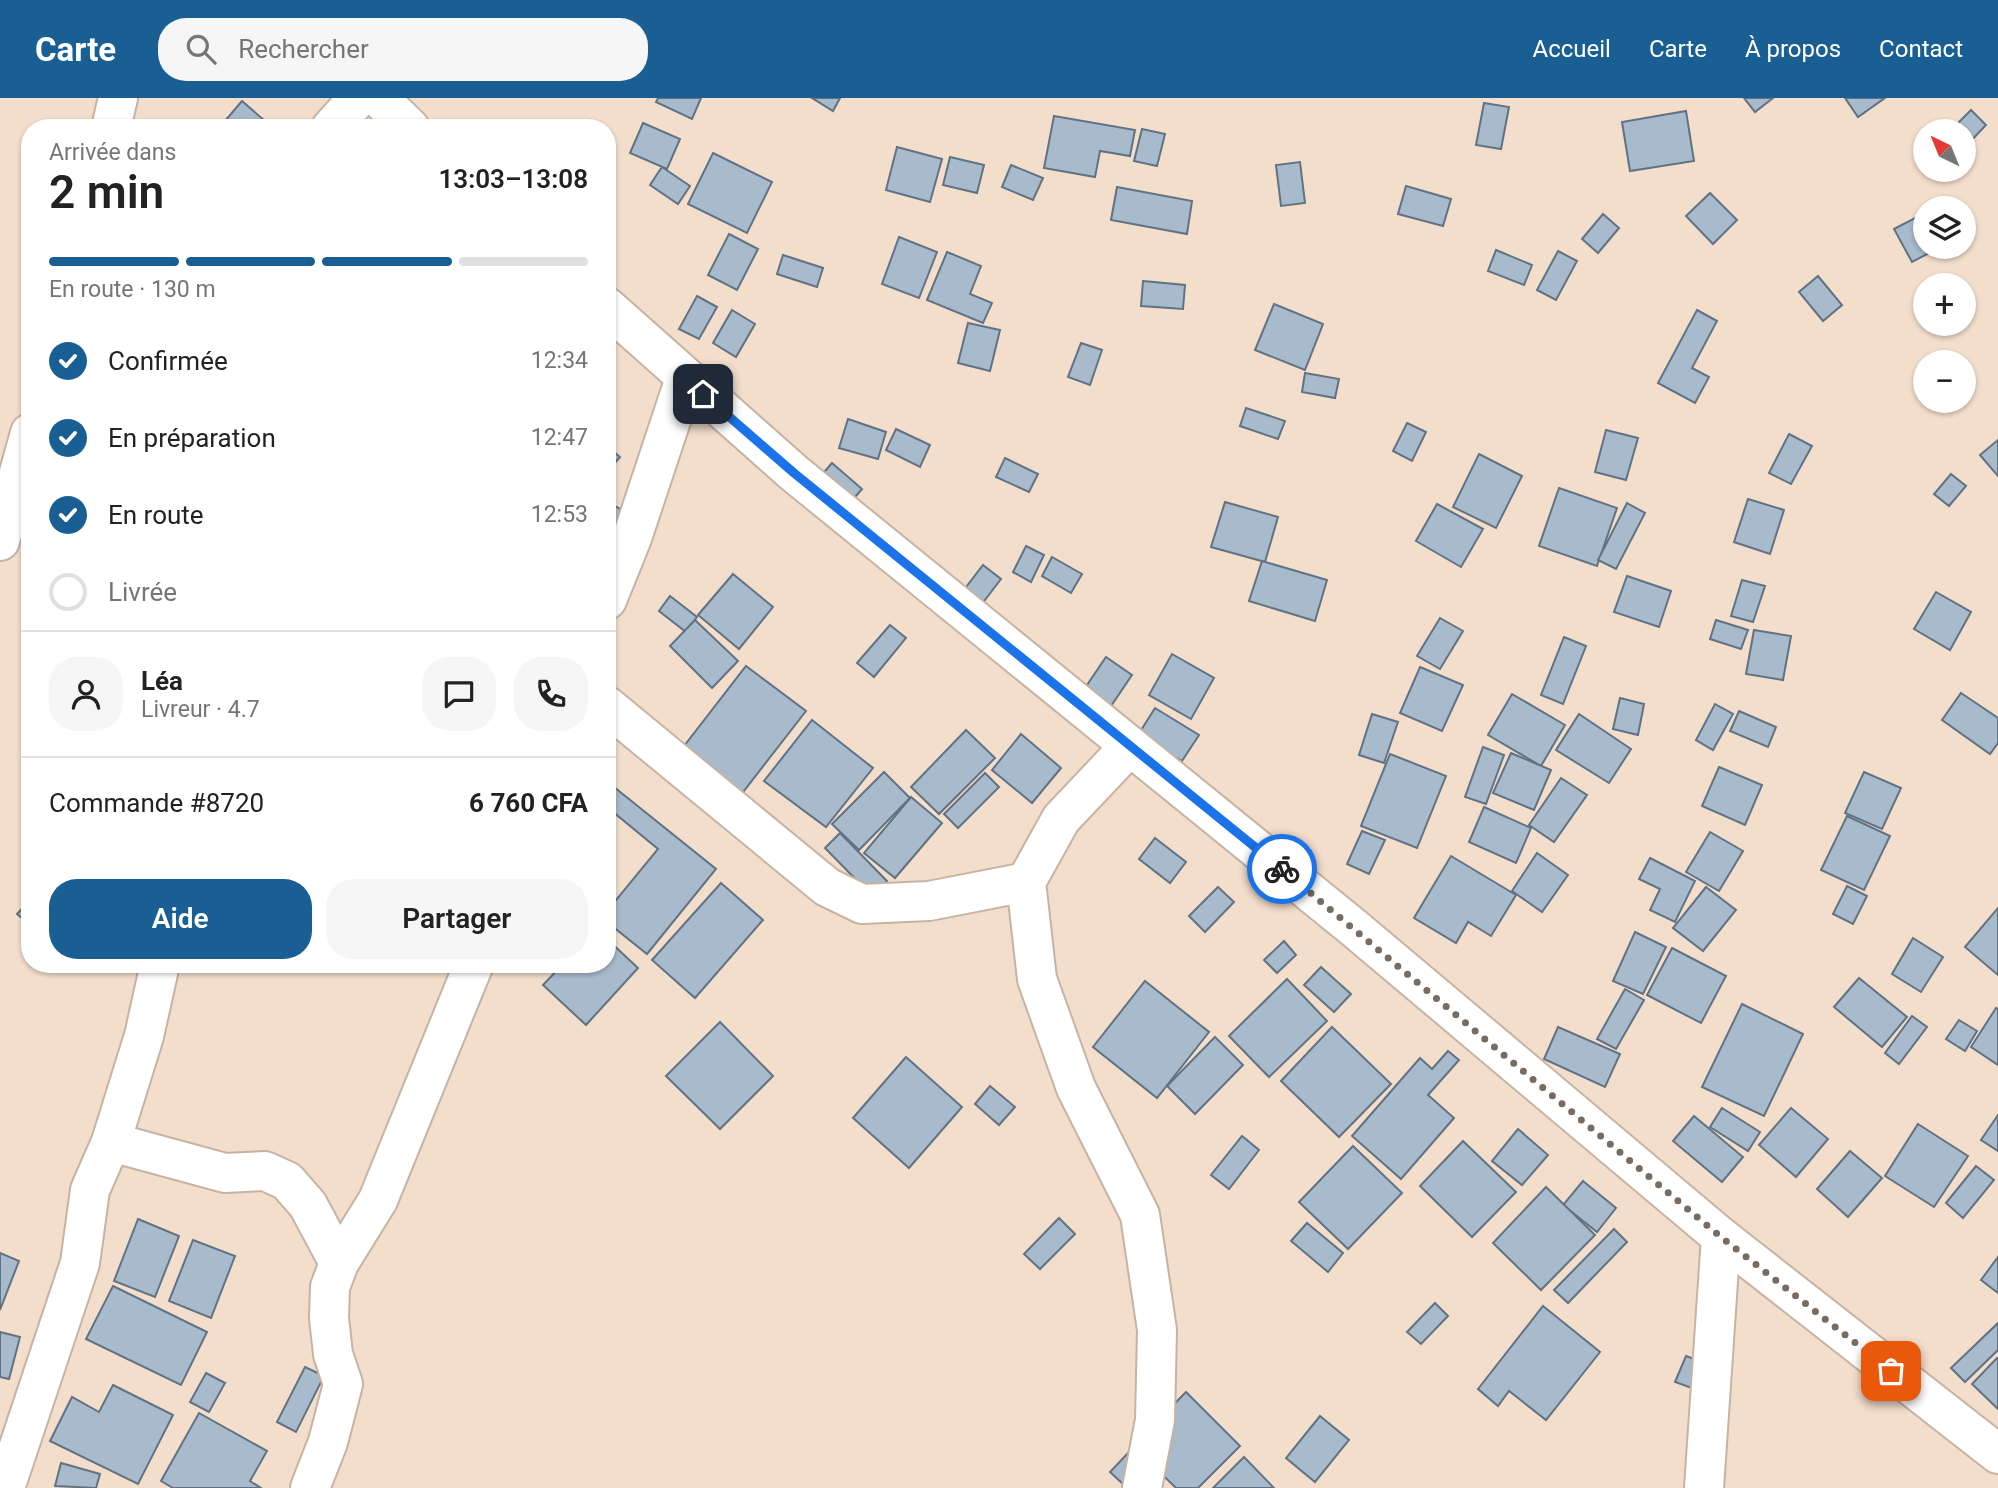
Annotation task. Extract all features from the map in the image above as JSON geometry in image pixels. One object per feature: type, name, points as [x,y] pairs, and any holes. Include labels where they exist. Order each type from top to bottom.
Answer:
[{"type":"street","points":[[113,119],[118,98]]},
{"type":"street","points":[[339,119],[358,98]]},
{"type":"street","points":[[379,98],[401,119]]},
{"type":"street","points":[[616,315],[794,473],[1354,928],[1721,1237],[1998,1454]]},
{"type":"street","points":[[616,558],[620,539],[685,378]]},
{"type":"street","points":[[12,525],[21,479]]},
{"type":"street","points":[[616,713],[827,887],[862,904],[929,901],[1026,882]]},
{"type":"street","points":[[1130,746],[1060,819],[1026,882],[1037,979],[1076,1088],[1140,1215],[1157,1330],[1155,1420],[1142,1488]]},
{"type":"street","points":[[4,1483],[80,1263],[90,1190],[111,1142],[144,1036],[158,973]]},
{"type":"street","points":[[310,1488],[328,1442],[344,1384],[333,1354],[329,1318],[331,1287],[339,1263],[378,1200],[470,973]]},
{"type":"street","points":[[111,1142],[225,1173],[265,1171],[287,1181],[308,1205],[339,1263]]},
{"type":"street","points":[[1704,1488],[1721,1237]]},
{"type":"building","points":[[658,98],[701,98],[692,119],[656,102]]},
{"type":"building","points":[[812,98],[840,98],[833,111]]},
{"type":"building","points":[[1744,98],[1773,98],[1755,112]]},
{"type":"building","points":[[1845,98],[1885,98],[1858,117]]},
{"type":"building","points":[[242,101],[263,119],[227,119]]},
{"type":"building","points":[[1484,103],[1509,107],[1501,149],[1476,145]]},
{"type":"building","points":[[1971,110],[1986,125],[1976,136],[1976,119],[1962,119]]},
{"type":"building","points":[[1686,111],[1694,161],[1630,171],[1622,122]]},
{"type":"building","points":[[1054,116],[1135,130],[1130,156],[1100,151],[1095,177],[1044,168]]},
{"type":"building","points":[[643,123],[680,139],[667,169],[630,153]]},
{"type":"building","points":[[1142,129],[1165,134],[1157,166],[1134,161]]},
{"type":"building","points":[[897,147],[942,159],[930,202],[886,190]]},
{"type":"building","points":[[713,153],[772,182],[747,233],[688,204]]},
{"type":"building","points":[[950,157],[984,165],[977,193],[943,185]]},
{"type":"building","points":[[1300,162],[1305,203],[1281,206],[1276,165]]},
{"type":"building","points":[[1011,165],[1043,178],[1033,200],[1002,187]]},
{"type":"building","points":[[662,167],[690,186],[678,204],[650,185]]},
{"type":"building","points":[[1406,186],[1451,199],[1443,226],[1398,214]]},
{"type":"building","points":[[1117,187],[1192,201],[1187,234],[1111,220]]},
{"type":"building","points":[[1710,193],[1737,220],[1713,244],[1686,216]]},
{"type":"building","points":[[1603,214],[1619,228],[1598,253],[1582,239]]},
{"type":"building","points":[[1913,219],[1913,259],[1918,259],[1912,262],[1894,229]]},
{"type":"building","points":[[729,234],[758,249],[737,290],[708,275]]},
{"type":"building","points":[[899,237],[937,252],[919,298],[882,284]]},
{"type":"building","points":[[1496,250],[1532,265],[1524,285],[1488,271]]},
{"type":"building","points":[[1558,251],[1577,261],[1556,300],[1537,290]]},
{"type":"building","points":[[947,252],[981,266],[970,294],[992,303],[983,323],[927,300]]},
{"type":"building","points":[[783,255],[823,268],[817,287],[777,274]]},
{"type":"building","points":[[1818,276],[1842,305],[1823,321],[1799,292]]},
{"type":"building","points":[[1143,281],[1185,285],[1183,309],[1141,306]]},
{"type":"building","points":[[697,296],[717,307],[699,339],[679,329]]},
{"type":"building","points":[[1274,304],[1323,324],[1305,370],[1255,350]]},
{"type":"building","points":[[732,310],[755,324],[736,357],[713,343]]},
{"type":"building","points":[[1697,310],[1717,321],[1692,368],[1709,377],[1695,403],[1658,383]]},
{"type":"building","points":[[968,323],[1000,330],[990,371],[958,363]]},
{"type":"building","points":[[1081,343],[1102,350],[1090,385],[1068,377]]},
{"type":"building","points":[[1305,373],[1339,379],[1335,398],[1302,392]]},
{"type":"building","points":[[1246,408],[1285,421],[1278,439],[1240,426]]},
{"type":"building","points":[[848,419],[886,432],[878,459],[839,448]]},
{"type":"building","points":[[1407,423],[1426,432],[1412,461],[1393,451]]},
{"type":"building","points":[[896,429],[930,445],[920,467],[886,450]]},
{"type":"building","points":[[1606,430],[1638,438],[1626,480],[1595,472]]},
{"type":"building","points":[[1789,434],[1812,446],[1791,484],[1769,473]]},
{"type":"building","points":[[1998,440],[1998,476],[1980,455]]},
{"type":"building","points":[[1479,454],[1522,476],[1496,528],[1453,507]]},
{"type":"building","points":[[1005,458],[1038,474],[1029,492],[996,477]]},
{"type":"building","points":[[832,463],[862,489],[849,504],[819,478]]},
{"type":"building","points":[[1951,474],[1966,486],[1949,506],[1934,494]]},
{"type":"building","points":[[1559,488],[1617,508],[1597,566],[1539,546]]},
{"type":"building","points":[[1748,499],[1784,510],[1770,554],[1734,542]]},
{"type":"building","points":[[1225,502],[1278,517],[1265,562],[1211,547]]},
{"type":"building","points":[[1627,503],[1645,513],[1616,569],[1598,560]]},
{"type":"building","points":[[1437,504],[1483,529],[1461,567],[1416,541]]},
{"type":"building","points":[[616,507],[627,513],[616,533]]},
{"type":"building","points":[[1026,546],[1044,555],[1031,582],[1013,572]]},
{"type":"building","points":[[1052,557],[1082,574],[1071,593],[1042,576]]},
{"type":"building","points":[[1262,561],[1327,580],[1315,621],[1249,601]]},
{"type":"building","points":[[983,565],[1001,579],[978,609],[960,595]]},
{"type":"building","points":[[733,574],[773,607],[739,649],[698,615]]},
{"type":"building","points":[[1627,576],[1671,591],[1659,627],[1614,612]]},
{"type":"building","points":[[1742,580],[1765,586],[1753,622],[1731,616]]},
{"type":"building","points":[[1936,592],[1971,612],[1950,650],[1914,629]]},
{"type":"building","points":[[670,596],[697,617],[686,632],[659,611]]},
{"type":"building","points":[[1440,618],[1463,631],[1440,669],[1417,656]]},
{"type":"building","points":[[695,620],[738,661],[712,688],[670,646]]},
{"type":"building","points":[[1716,620],[1748,630],[1741,649],[1710,639]]},
{"type":"building","points":[[890,625],[906,638],[874,677],[857,663]]},
{"type":"building","points":[[1754,630],[1791,636],[1783,680],[1746,674]]},
{"type":"building","points":[[1564,637],[1586,646],[1563,704],[1541,695]]},
{"type":"building","points":[[1172,654],[1214,678],[1191,719],[1149,695]]},
{"type":"building","points":[[1106,657],[1132,675],[1111,706],[1085,688]]},
{"type":"building","points":[[746,666],[806,711],[733,805],[674,759]]},
{"type":"building","points":[[1420,667],[1463,685],[1442,731],[1400,713]]},
{"type":"building","points":[[1961,693],[1998,718],[1998,743],[1990,754],[1942,720]]},
{"type":"building","points":[[1512,694],[1565,725],[1541,766],[1488,735]]},
{"type":"building","points":[[1620,698],[1644,704],[1638,735],[1613,729]]},
{"type":"building","points":[[1715,704],[1733,714],[1713,750],[1696,740]]},
{"type":"building","points":[[1155,708],[1199,735],[1182,761],[1138,735]]},
{"type":"building","points":[[1739,711],[1776,727],[1768,747],[1730,731]]},
{"type":"building","points":[[1372,714],[1398,722],[1384,763],[1359,755]]},
{"type":"building","points":[[1579,714],[1631,749],[1609,783],[1556,750]]},
{"type":"building","points":[[812,720],[873,768],[826,827],[764,781]]},
{"type":"building","points":[[966,730],[995,758],[939,814],[911,787]]},
{"type":"building","points":[[1021,734],[1061,768],[1032,803],[992,770]]},
{"type":"building","points":[[1483,747],[1504,755],[1486,804],[1465,797]]},
{"type":"building","points":[[1511,753],[1551,770],[1534,810],[1493,793]]},
{"type":"building","points":[[1390,754],[1446,776],[1417,848],[1361,826]]},
{"type":"building","points":[[1719,767],[1762,785],[1745,825],[1702,806]]},
{"type":"building","points":[[884,772],[910,798],[859,850],[832,824]]},
{"type":"building","points":[[1864,772],[1901,788],[1882,829],[1845,813]]},
{"type":"building","points":[[985,773],[999,787],[958,828],[944,814]]},
{"type":"building","points":[[1561,778],[1587,795],[1554,842],[1529,825]]},
{"type":"building","points":[[616,789],[716,869],[647,954],[616,929],[616,900],[658,849],[616,814]]},
{"type":"building","points":[[911,797],[942,823],[895,878],[864,853]]},
{"type":"building","points":[[1484,807],[1531,828],[1516,863],[1469,842]]},
{"type":"building","points":[[1847,816],[1890,836],[1864,890],[1821,870]]},
{"type":"building","points":[[1362,831],[1385,840],[1369,874],[1347,864]]},
{"type":"building","points":[[1710,832],[1743,851],[1719,891],[1686,872]]},
{"type":"building","points":[[840,833],[887,881],[872,896],[825,848]]},
{"type":"building","points":[[1155,838],[1186,862],[1170,883],[1139,859]]},
{"type":"building","points":[[1537,853],[1568,875],[1542,912],[1512,891]]},
{"type":"building","points":[[1451,856],[1516,895],[1491,936],[1468,922],[1456,943],[1414,918]]},
{"type":"building","points":[[1650,858],[1695,881],[1675,922],[1650,910],[1660,889],[1639,879]]},
{"type":"building","points":[[721,883],[763,920],[695,998],[652,960]]},
{"type":"building","points":[[1847,886],[1867,896],[1853,924],[1833,914]]},
{"type":"building","points":[[1218,887],[1234,902],[1205,932],[1189,916]]},
{"type":"building","points":[[1706,887],[1736,910],[1703,951],[1673,928]]},
{"type":"building","points":[[1998,908],[1998,975],[1965,947]]},
{"type":"building","points":[[1635,932],[1666,947],[1643,994],[1613,981]]},
{"type":"building","points":[[1913,938],[1943,957],[1921,992],[1892,974]]},
{"type":"building","points":[[1284,941],[1296,955],[1277,973],[1264,960]]},
{"type":"building","points":[[616,947],[638,968],[586,1025],[543,985],[554,973],[616,973]]},
{"type":"building","points":[[1672,948],[1726,976],[1701,1023],[1647,995]]},
{"type":"building","points":[[1321,967],[1351,994],[1334,1012],[1304,985]]},
{"type":"building","points":[[1859,978],[1907,1017],[1882,1047],[1834,1007]]},
{"type":"building","points":[[1287,979],[1327,1021],[1269,1077],[1229,1036]]},
{"type":"building","points":[[1145,981],[1209,1032],[1157,1098],[1093,1047]]},
{"type":"building","points":[[1625,989],[1644,1000],[1616,1049],[1597,1039]]},
{"type":"building","points":[[1742,1004],[1803,1034],[1764,1116],[1702,1087]]},
{"type":"building","points":[[1996,1008],[1998,1009],[1998,1065],[1971,1047]]},
{"type":"building","points":[[1912,1016],[1927,1027],[1899,1064],[1885,1053]]},
{"type":"building","points":[[1959,1020],[1977,1031],[1965,1051],[1946,1039]]},
{"type":"building","points":[[720,1022],[773,1076],[720,1129],[666,1076]]},
{"type":"building","points":[[1332,1027],[1391,1084],[1339,1137],[1281,1081]]},
{"type":"building","points":[[1558,1027],[1620,1054],[1605,1087],[1544,1059]]},
{"type":"building","points":[[1215,1037],[1243,1065],[1195,1114],[1167,1086]]},
{"type":"building","points":[[1448,1051],[1459,1060],[1428,1095],[1454,1118],[1401,1179],[1352,1136],[1420,1058],[1432,1069]]},
{"type":"building","points":[[906,1057],[962,1107],[909,1168],[853,1118]]},
{"type":"building","points":[[990,1086],[1015,1107],[999,1125],[975,1104]]},
{"type":"building","points":[[1722,1108],[1760,1132],[1748,1151],[1710,1127]]},
{"type":"building","points":[[1791,1108],[1828,1139],[1796,1177],[1759,1145]]},
{"type":"building","points":[[1998,1115],[1998,1151],[1981,1140]]},
{"type":"building","points":[[1694,1116],[1743,1157],[1722,1182],[1673,1141]]},
{"type":"building","points":[[1918,1124],[1968,1156],[1934,1207],[1885,1176]]},
{"type":"building","points":[[1518,1129],[1548,1155],[1522,1185],[1492,1161]]},
{"type":"building","points":[[1242,1136],[1259,1150],[1229,1189],[1211,1175]]},
{"type":"building","points":[[1463,1141],[1516,1192],[1472,1237],[1420,1186]]},
{"type":"building","points":[[1353,1146],[1402,1193],[1348,1249],[1299,1202]]},
{"type":"building","points":[[1850,1151],[1882,1178],[1848,1217],[1817,1189]]},
{"type":"building","points":[[1976,1166],[1994,1180],[1963,1218],[1946,1203]]},
{"type":"building","points":[[1583,1181],[1616,1208],[1597,1232],[1563,1205]]},
{"type":"building","points":[[1546,1187],[1595,1235],[1541,1290],[1493,1243]]},
{"type":"building","points":[[1059,1218],[1075,1234],[1040,1269],[1024,1254]]},
{"type":"building","points":[[138,1219],[179,1236],[155,1297],[114,1281]]},
{"type":"building","points":[[1307,1223],[1343,1253],[1328,1272],[1291,1241]]},
{"type":"building","points":[[1614,1229],[1627,1242],[1568,1303],[1554,1290]]},
{"type":"building","points":[[193,1240],[235,1256],[211,1318],[169,1301]]},
{"type":"building","points":[[0,1253],[19,1261],[0,1310]]},
{"type":"building","points":[[1998,1257],[1998,1293],[1981,1280]]},
{"type":"building","points":[[113,1286],[207,1332],[181,1385],[86,1339]]},
{"type":"building","points":[[1435,1303],[1448,1316],[1421,1344],[1407,1332]]},
{"type":"building","points":[[1543,1306],[1600,1352],[1546,1420],[1509,1391],[1498,1406],[1478,1389]]},
{"type":"building","points":[[1998,1323],[1998,1350],[1965,1382],[1951,1368]]},
{"type":"building","points":[[0,1332],[20,1337],[9,1379],[0,1377]]},
{"type":"building","points":[[1686,1356],[1711,1365],[1700,1391],[1675,1382]]},
{"type":"building","points":[[1998,1359],[1998,1409],[1972,1384]]},
{"type":"building","points":[[305,1367],[324,1376],[296,1432],[277,1422]]},
{"type":"building","points":[[206,1373],[225,1383],[209,1412],[190,1402]]},
{"type":"building","points":[[113,1385],[173,1415],[138,1484],[50,1441],[72,1397],[99,1412]]},
{"type":"building","points":[[1186,1392],[1240,1446],[1198,1488],[1176,1488],[1133,1446]]},
{"type":"building","points":[[199,1413],[267,1451],[250,1481],[261,1488],[173,1488],[161,1481]]},
{"type":"building","points":[[1320,1416],[1349,1440],[1315,1482],[1286,1458]]},
{"type":"building","points":[[1129,1452],[1142,1466],[1124,1485],[1110,1472]]},
{"type":"building","points":[[1244,1457],[1274,1488],[1213,1488]]},
{"type":"building","points":[[61,1463],[100,1474],[96,1488],[55,1486]]},
{"type":"way so far","points":[[1282,869],[1721,1237],[1891,1371]]},
{"type":"route","points":[[703,394],[794,473],[1282,869]]}]
